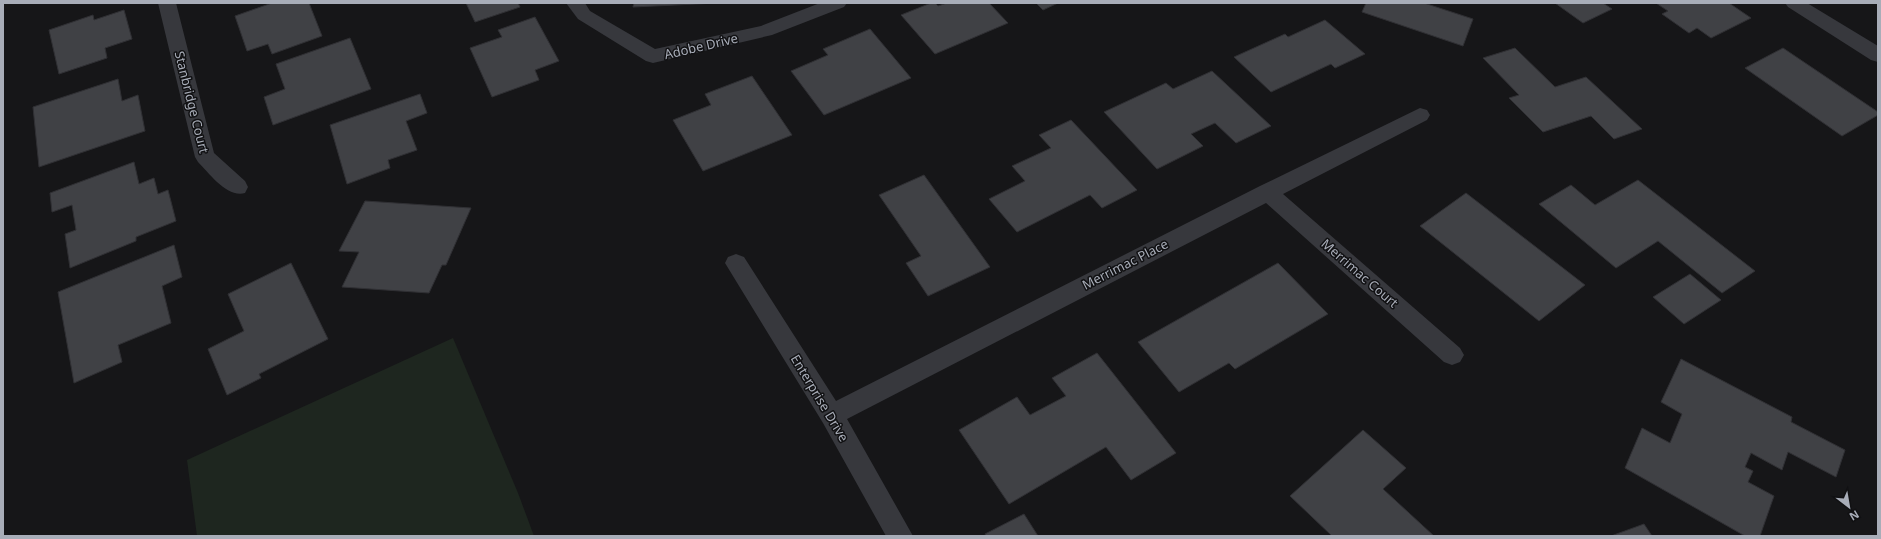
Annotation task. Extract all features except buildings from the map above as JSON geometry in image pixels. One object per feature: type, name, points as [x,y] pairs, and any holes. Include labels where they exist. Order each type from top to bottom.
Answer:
[{"type":"street","name":"Stanbridge Court","points":[[167,3],[205,157],[238,187]]},
{"type":"street","name":"Adobe Drive","points":[[575,3],[584,15],[653,56],[766,31],[838,3]]},
{"type":"street","points":[[1794,3],[1878,55]]},
{"type":"street","name":"Merrimac Place","points":[[832,415],[1420,115]]},
{"type":"street","name":"Merrimac Court","points":[[1267,192],[1452,355]]},
{"type":"street","name":"Enterprise Drive","points":[[736,263],[832,415],[900,536]]},
{"type":"shaded area","points":[[453,338],[518,493],[534,536],[197,536],[187,460]]}]
